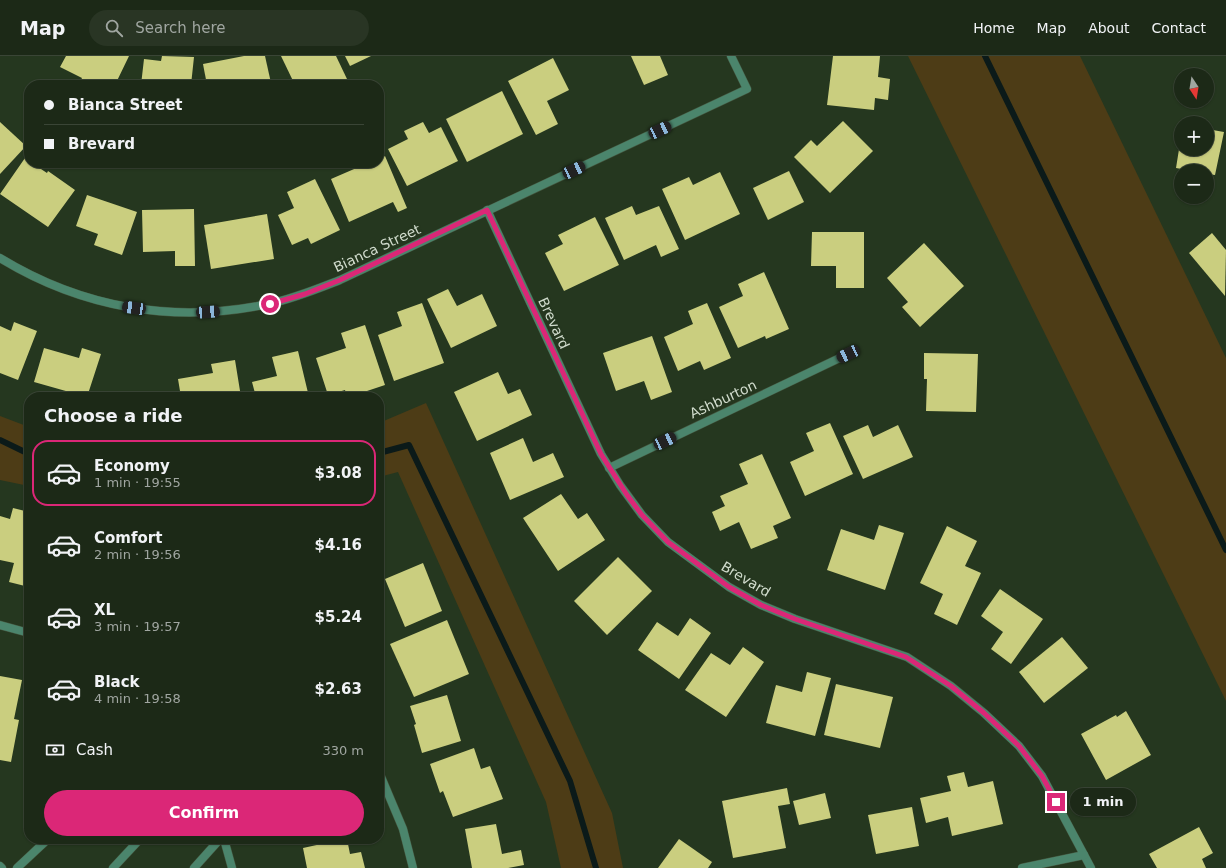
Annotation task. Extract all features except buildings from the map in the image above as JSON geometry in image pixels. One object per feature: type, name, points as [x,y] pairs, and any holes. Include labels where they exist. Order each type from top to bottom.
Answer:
[{"type":"street","name":"Bianca Street","points":[[0,258],[16,268],[50,284],[85,297],[121,306],[166,312],[196,313],[233,310],[270,304],[305,294],[340,280],[747,89],[731,56]]},
{"type":"street","name":"Brevard","points":[[487,210],[601,454],[620,485],[642,515],[668,542],[729,587],[761,605],[795,619],[906,657],[951,686],[984,713],[1019,746],[1042,776],[1091,868]]},
{"type":"street","name":"Ashburton","points":[[609,468],[848,354]]},
{"type":"street","points":[[0,625],[24,632]]},
{"type":"street","points":[[384,784],[403,829],[413,868]]},
{"type":"street","points":[[17,868],[43,844]]},
{"type":"street","points":[[113,868],[135,844]]},
{"type":"street","points":[[194,868],[216,844]]},
{"type":"street","points":[[225,844],[232,868]]},
{"type":"street","points":[[1022,868],[1084,854]]},
{"type":"shaded area","points":[[908,56],[1080,56],[1226,358],[1226,701]]},
{"type":"shaded area","points":[[426,403],[612,813],[623,868],[561,868],[546,802],[398,472],[384,476],[384,421]]},
{"type":"shaded area","points":[[0,416],[24,425],[24,485],[0,480]]},
{"type":"waterway","points":[[985,56],[1226,550]]},
{"type":"waterway","points":[[0,440],[24,452]]},
{"type":"waterway","points":[[384,452],[409,445],[570,781],[596,868]]},
{"type":"route","points":[[270,304],[305,294],[340,280],[487,210],[601,454],[620,485],[642,515],[668,542],[729,587],[761,605],[795,619],[906,657],[951,686],[984,713],[1019,746],[1042,776],[1056,802]]}]
